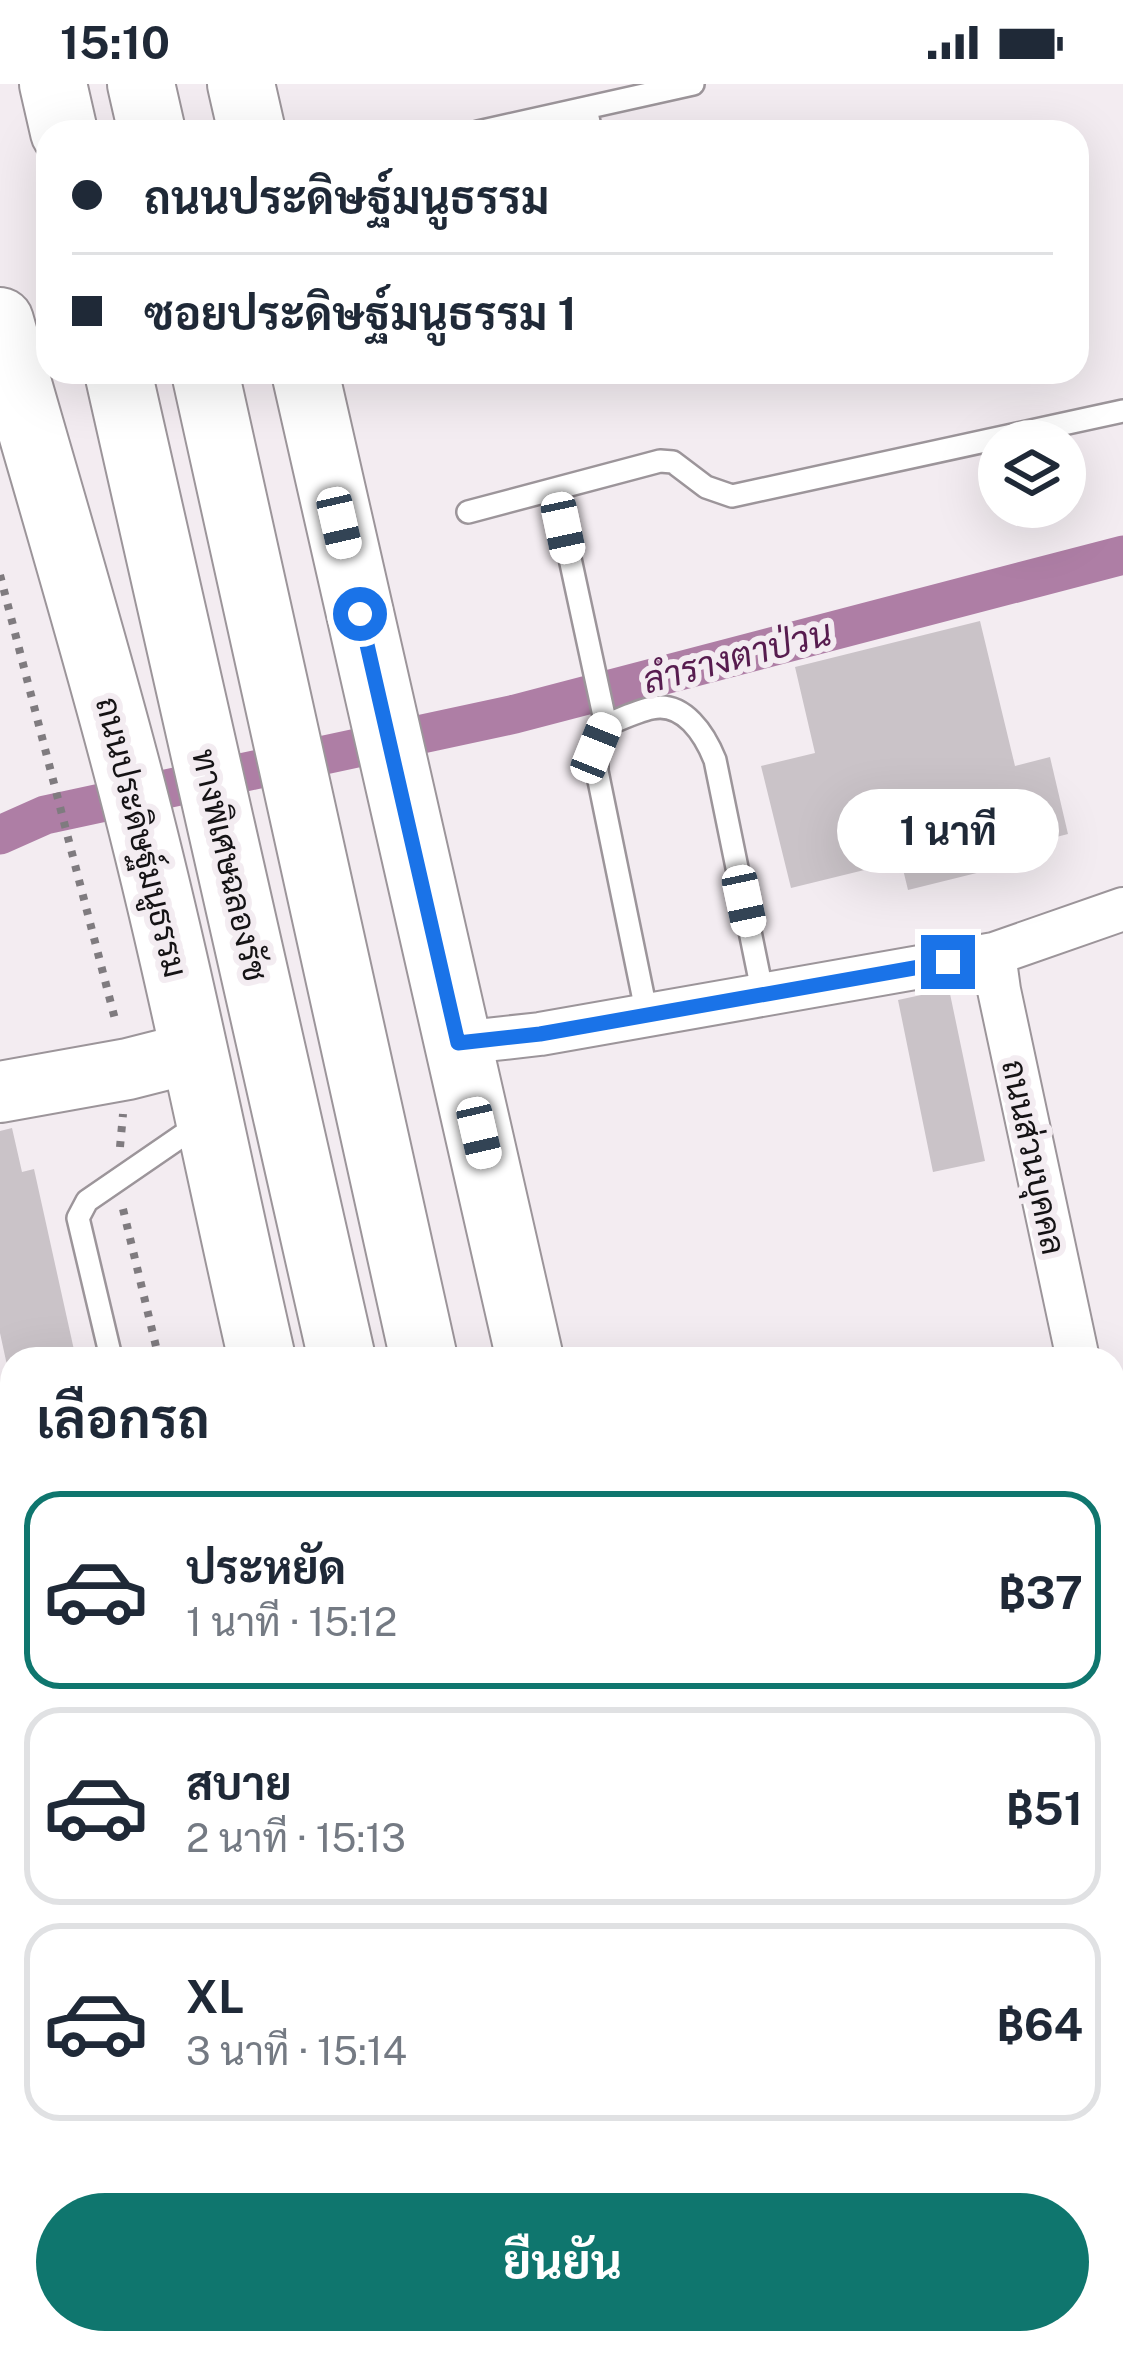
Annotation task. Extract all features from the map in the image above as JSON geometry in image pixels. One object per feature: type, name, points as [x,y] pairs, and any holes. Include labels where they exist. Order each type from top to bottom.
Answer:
[{"type":"main road","points":[[53,84],[61,120]]},
{"type":"main road","points":[[141,84],[149,120]]},
{"type":"main road","points":[[241,84],[249,120]]},
{"type":"main road","name":"ถนนประดิษฐ์มนูธรรม","points":[[0,321],[131,786],[259,1347]]},
{"type":"main road","name":"ทางพิเศษฉลองรัช","points":[[121,384],[339,1347]]},
{"type":"main road","points":[[208,384],[421,1347]]},
{"type":"main road","points":[[308,384],[527,1347]]},
{"type":"street","points":[[458,1043],[540,1034],[994,954],[1123,909]]},
{"type":"street","name":"ถนนส่วนบุคคล","points":[[994,954],[1075,1347]]},
{"type":"street","points":[[0,1092],[195,1052]]},
{"type":"lane","points":[[532,120],[693,84]]},
{"type":"lane","points":[[586,108],[588,120]]},
{"type":"lane","points":[[468,512],[660,461],[673,462],[706,487],[732,496],[1123,411]]},
{"type":"lane","points":[[555,489],[606,725],[596,748],[597,771],[647,1015]]},
{"type":"lane","points":[[606,725],[656,706],[678,711],[706,738],[715,760],[763,994]]},
{"type":"lane","points":[[109,1347],[80,1210],[207,1118]]},
{"type":"path","points":[[0,575],[66,830]]},
{"type":"building","points":[[980,621],[1015,766],[1050,757],[1068,834],[1033,843],[1037,858],[908,890],[901,861],[791,888],[761,766],[815,753],[795,667]]},
{"type":"building","points":[[949,989],[985,1161],[933,1172],[898,1000]]},
{"type":"building","points":[[12,1128],[22,1172],[34,1169],[73,1347],[3,1347],[0,1131]]},
{"type":"waterway","name":"ลำรางตาป่วน","points":[[0,835],[45,815],[515,714],[1123,555]]},
{"type":"route","points":[[360,614],[458,1043],[540,1034],[948,962]]}]
